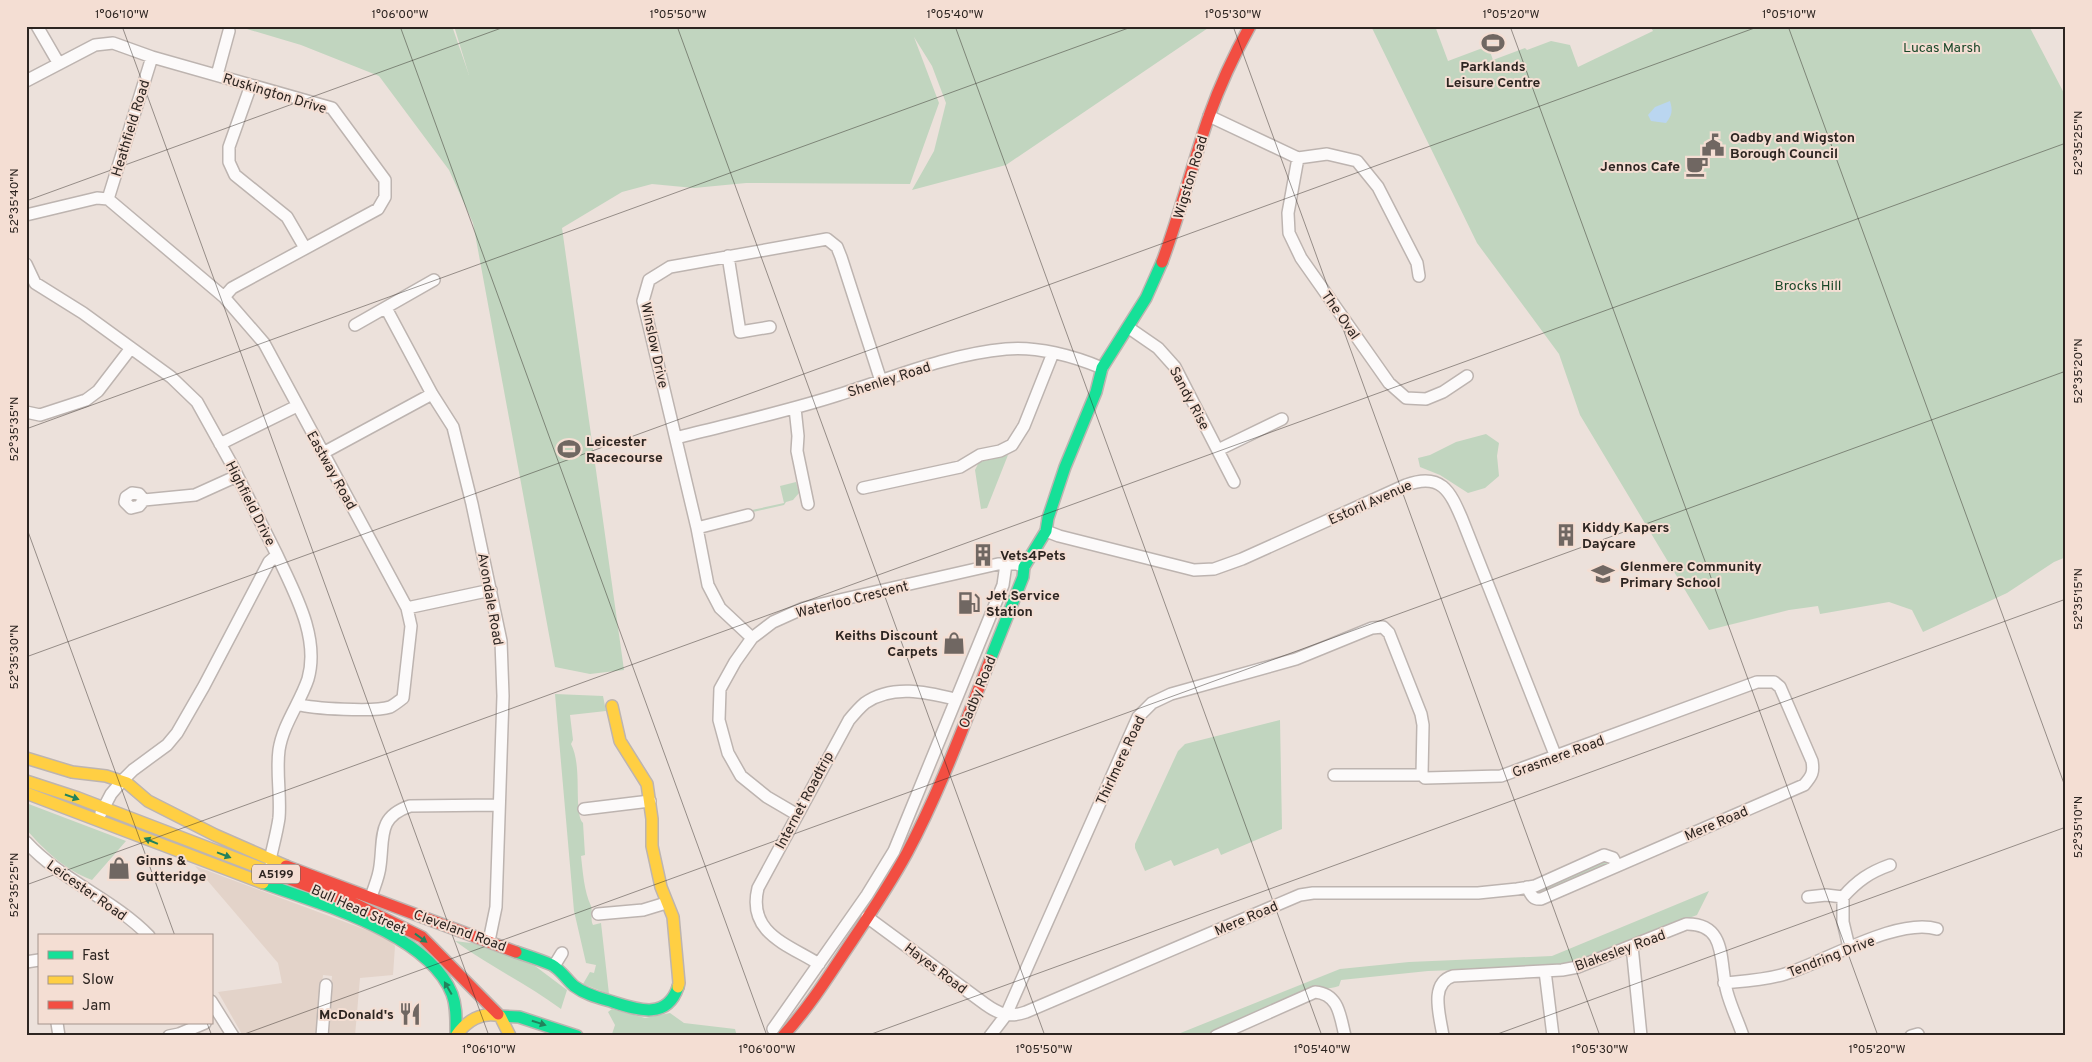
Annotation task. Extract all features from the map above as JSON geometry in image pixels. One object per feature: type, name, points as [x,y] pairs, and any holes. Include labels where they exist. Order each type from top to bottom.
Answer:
[{"type":"main road","name":"Wigston Road","points":[[1129,328],[1160,268],[1178,218],[1208,116],[1236,52],[1250,26]]},
{"type":"main road","name":"Oadby Road","points":[[778,1032],[795,1023],[868,917],[907,853],[945,773],[1023,577],[1024,567],[1046,531],[1048,518],[1096,392],[1102,368],[1129,328]]},
{"type":"main road","name":"Cleveland Road","points":[[122,781],[148,801],[214,835],[270,860],[554,966],[574,986],[589,995],[643,1012],[654,1010],[668,1003],[678,989],[680,976],[673,917],[666,903],[652,846],[650,801],[643,776],[620,741],[612,706]]},
{"type":"main road","points":[[26,758],[72,772],[106,776],[122,781]]},
{"type":"main road","name":"Bull Head Street","points":[[26,781],[78,798],[103,810],[351,902],[422,937],[499,1015],[510,1036]]},
{"type":"main road","name":"Bull Head Street","points":[[26,794],[370,923],[398,938],[415,948],[445,982],[456,1006],[456,1035]]},
{"type":"main road","points":[[456,1035],[466,1023],[489,1014],[519,1017],[577,1036]]},
{"type":"street","points":[[37,26],[59,64]]},
{"type":"street","points":[[216,75],[229,31]]},
{"type":"street","name":"Ruskington Drive","points":[[26,81],[95,45],[113,43],[152,57],[332,108],[385,180],[385,197],[378,209],[232,288],[224,297]]},
{"type":"street","name":"Heathfield Road","points":[[108,200],[152,57]]},
{"type":"street","points":[[251,85],[229,148],[229,162],[235,175],[287,217],[305,248]]},
{"type":"street","points":[[1208,116],[1298,158],[1327,154],[1357,161],[1378,187],[1417,262],[1419,276]]},
{"type":"street","name":"The Oval","points":[[1298,158],[1288,213],[1289,233],[1300,258],[1389,383],[1406,398],[1426,399],[1443,392],[1467,376]]},
{"type":"street","points":[[26,215],[97,198],[108,200]]},
{"type":"street","name":"Eastway Road","points":[[108,200],[224,297],[264,343],[407,608],[410,626],[403,698],[390,706],[370,708],[308,707],[297,704]]},
{"type":"street","name":"Winslow Drive","points":[[752,638],[720,608],[708,585],[697,528],[643,301],[649,280],[670,267],[827,239],[833,242],[841,257],[881,381]]},
{"type":"street","points":[[728,256],[740,332],[770,327]]},
{"type":"street","name":"Highfield Drive","points":[[26,264],[35,283],[83,313],[171,377],[197,402],[277,555],[269,562],[204,686],[177,733],[167,746],[132,770],[122,781],[103,810],[98,822]]},
{"type":"street","points":[[355,325],[434,280]]},
{"type":"street","name":"Avondale Road","points":[[386,308],[432,394],[453,427],[491,590],[500,640],[503,696],[496,907],[489,941]]},
{"type":"street","name":"Sandy Rise","points":[[1129,328],[1158,348],[1175,367],[1234,482]]},
{"type":"street","points":[[26,412],[40,415],[86,400],[98,391],[131,348]]},
{"type":"street","name":"Shenley Road","points":[[676,438],[795,408],[961,356],[984,352],[1007,349],[1031,349],[1053,353],[1102,368]]},
{"type":"street","points":[[863,488],[960,467],[980,455],[1000,451],[1012,445],[1024,426],[1053,353]]},
{"type":"street","points":[[323,452],[432,394]]},
{"type":"street","points":[[220,444],[297,406]]},
{"type":"street","points":[[795,408],[798,436],[797,451],[808,504]]},
{"type":"street","points":[[1218,450],[1282,419]]},
{"type":"street","points":[[876,472],[878,485]]},
{"type":"street","points":[[144,500],[195,495],[237,476]]},
{"type":"street","name":"Estoril Avenue","points":[[1046,531],[1059,536],[1194,570],[1214,569],[1242,559],[1406,485],[1420,480],[1439,483],[1453,498],[1462,519],[1556,757]]},
{"type":"street","points":[[697,528],[748,515]]},
{"type":"street","points":[[270,860],[279,819],[279,750],[284,732],[308,679],[311,660],[307,629],[293,590],[277,555]]},
{"type":"street","name":"Waterloo Crescent","points":[[796,814],[767,797],[742,776],[728,753],[720,720],[720,689],[734,662],[752,638],[773,622],[804,608],[1006,564],[1024,567]]},
{"type":"street","name":"Oadby Road","points":[[778,1032],[819,964],[867,895],[894,851],[1002,585],[1006,564]]},
{"type":"street","points":[[407,608],[491,590]]},
{"type":"street","name":"Thirlmere Road","points":[[1006,1015],[1138,717],[1152,703],[1171,694],[1296,659],[1372,628],[1383,627],[1388,633],[1421,714],[1423,725],[1422,775]]},
{"type":"street","name":"Grasmere Road","points":[[1334,775],[1422,775],[1425,778],[1501,776],[1757,682],[1774,682],[1780,687],[1812,761],[1814,770],[1812,777]]},
{"type":"street","name":"Internet Roadtrip","points":[[819,964],[765,930],[757,917],[754,902],[758,888],[848,720],[865,704],[881,695],[901,691],[924,692],[955,699]]},
{"type":"street","name":"Mere Road","points":[[1006,1015],[1012,1016],[1026,1012],[1300,895],[1312,893],[1478,893],[1535,886],[1604,855],[1613,858],[1617,866],[1804,785],[1812,777]]},
{"type":"street","points":[[584,809],[650,801]]},
{"type":"street","points":[[371,897],[380,868],[384,829],[388,819],[398,810],[410,806],[498,805]]},
{"type":"street","name":"Leicester Road","points":[[26,842],[59,872],[122,913],[147,934]]},
{"type":"street","points":[[1849,946],[1843,922],[1843,897],[1855,883],[1866,875],[1890,864]]},
{"type":"street","points":[[1808,897],[1826,895],[1843,897]]},
{"type":"street","points":[[598,914],[643,910],[666,903]]},
{"type":"street","name":"Hayes Road","points":[[868,917],[985,1004],[1006,1015]]},
{"type":"street","name":"Blakesley Road","points":[[1442,1036],[1438,993],[1441,982],[1446,978],[1578,967],[1686,924],[1699,924],[1712,932],[1720,945],[1724,983],[1744,1036]]},
{"type":"street","name":"Tendring Drive","points":[[1724,983],[1784,974],[1818,962],[1849,946],[1910,928],[1921,926],[1937,929]]},
{"type":"street","points":[[1632,946],[1641,1036]]},
{"type":"street","points":[[554,966],[562,953]]},
{"type":"street","points":[[1545,971],[1553,1036]]},
{"type":"street","points":[[322,1036],[326,985]]},
{"type":"street","points":[[1216,1036],[1240,1031],[1315,992],[1324,993],[1336,1002],[1345,1036]]},
{"type":"street","points":[[212,1004],[216,1018],[233,1036]]},
{"type":"street","points":[[990,1036],[1006,1015]]},
{"type":"street","points":[[169,1036],[203,1024]]},
{"type":"shaded area","points":[[195,866],[388,938],[395,946],[393,975],[360,978],[355,1036],[327,1036],[332,976],[323,975],[317,1036],[243,1036],[218,992],[282,983],[278,963]]},
{"type":"green space","name":"Leicester Racecourse","points":[[237,26],[452,26],[469,75],[454,26],[1211,26],[1006,165],[912,190],[934,151],[946,103],[932,66],[914,37],[939,103],[910,184],[746,183],[694,188],[652,184],[622,192],[562,228],[624,670],[590,674],[555,667],[473,223],[449,170],[379,76],[301,45]]},
{"type":"green space","name":"Brocks Hill","points":[[1371,26],[1435,26],[1448,61],[1488,46],[1493,60],[1551,41],[1570,45],[1578,67],[1653,31],[1650,26],[2029,26],[2066,97],[2066,557],[2054,562],[2007,593],[1923,632],[1912,610],[1889,602],[1820,614],[1818,606],[1789,610],[1709,630],[1580,415],[1559,354],[1477,243]]},
{"type":"green space","points":[[1486,434],[1499,443],[1497,456],[1499,476],[1485,488],[1468,493],[1440,475],[1420,467],[1418,458],[1430,455],[1456,442]]},
{"type":"green space","points":[[1008,455],[987,508],[981,509],[975,470],[979,462]]},
{"type":"green space","points":[[796,482],[799,493],[793,500],[786,502],[784,505],[753,512],[752,510],[784,503],[780,486]]},
{"type":"green space","points":[[555,694],[603,696],[606,711],[570,715],[573,740],[571,744],[577,764],[579,809],[583,823],[585,855],[581,856],[583,875],[592,908],[592,923],[593,925],[601,923],[609,994],[583,984],[590,972],[594,973],[596,965],[586,963],[574,911]]},
{"type":"green space","points":[[1280,720],[1282,829],[1221,855],[1218,848],[1174,866],[1171,860],[1145,871],[1135,844],[1178,751],[1185,744]]},
{"type":"green space","points":[[26,803],[126,841],[92,880],[73,871],[56,859],[26,829]]},
{"type":"green space","points":[[1605,859],[1608,865],[1539,896],[1536,889]]},
{"type":"green space","points":[[1709,891],[1697,915],[1565,966],[1428,971],[1341,980],[1339,986],[1306,991],[1204,1036],[1173,1036],[1340,969],[1409,962],[1552,956]]},
{"type":"green space","points":[[455,941],[486,945],[535,966],[567,990],[561,1009],[481,959]]},
{"type":"green space","points":[[612,1009],[645,1018],[670,1013],[684,1023],[735,1029],[737,1036],[617,1036],[612,1034],[615,1025],[608,1012]]},
{"type":"water","points":[[1670,101],[1671,113],[1666,123],[1651,121],[1648,115],[1655,107]]},
{"type":"traffic: fast","points":[[990,660],[1023,577],[1024,567],[1046,531],[1048,518],[1065,467],[1096,392],[1102,368],[1146,298],[1162,262]]},
{"type":"traffic: fast","points":[[263,883],[341,911],[396,938],[420,954],[439,973],[452,994],[456,1019],[456,1035]]},
{"type":"traffic: fast","points":[[516,952],[552,965],[583,992],[632,1008],[651,1010],[659,1008],[667,1004],[678,987]]},
{"type":"traffic: fast","points":[[500,1016],[519,1017],[577,1036]]},
{"type":"traffic: slow","points":[[612,706],[620,741],[647,784],[652,819],[652,846],[661,887],[673,917],[678,987]]},
{"type":"traffic: slow","points":[[26,758],[72,772],[106,776],[127,783],[148,801],[215,835],[286,866]]},
{"type":"traffic: slow","points":[[26,781],[78,798],[271,872]]},
{"type":"traffic: slow","points":[[26,793],[263,883]]},
{"type":"traffic: slow","points":[[456,1036],[475,1018],[487,1015],[500,1016],[510,1036]]},
{"type":"traffic: jam","points":[[1162,262],[1213,104],[1250,26]]},
{"type":"traffic: jam","points":[[783,1036],[830,975],[877,904],[907,853],[941,782],[990,660]]},
{"type":"traffic: jam","points":[[286,866],[516,952]]},
{"type":"traffic: jam","points":[[271,872],[351,902],[422,937],[498,1014]]},
{"type":"place","name":"Parklands Leisure Centre","points":[[1493,43]]},
{"type":"place","name":"Oadby and Wigston Borough Council","points":[[1713,145]]},
{"type":"place","name":"Jennos Cafe","points":[[1697,166]]},
{"type":"place","name":"Leicester Racecourse","points":[[569,449]]},
{"type":"place","name":"Kiddy Kapers Daycare","points":[[1566,535]]},
{"type":"place","name":"Vets4Pets","points":[[983,555]]},
{"type":"place","name":"Glenmere Community Primary School","points":[[1603,574]]},
{"type":"place","name":"Jet Service Station","points":[[969,603]]},
{"type":"place","name":"Keiths Discount Carpets","points":[[954,643]]},
{"type":"place","name":"Ginns & Gutteridge","points":[[119,868]]},
{"type":"place","name":"McDonald's","points":[[410,1014]]},
{"type":"park label","name":"Lucas Marsh","points":[[1942,47]]}]
